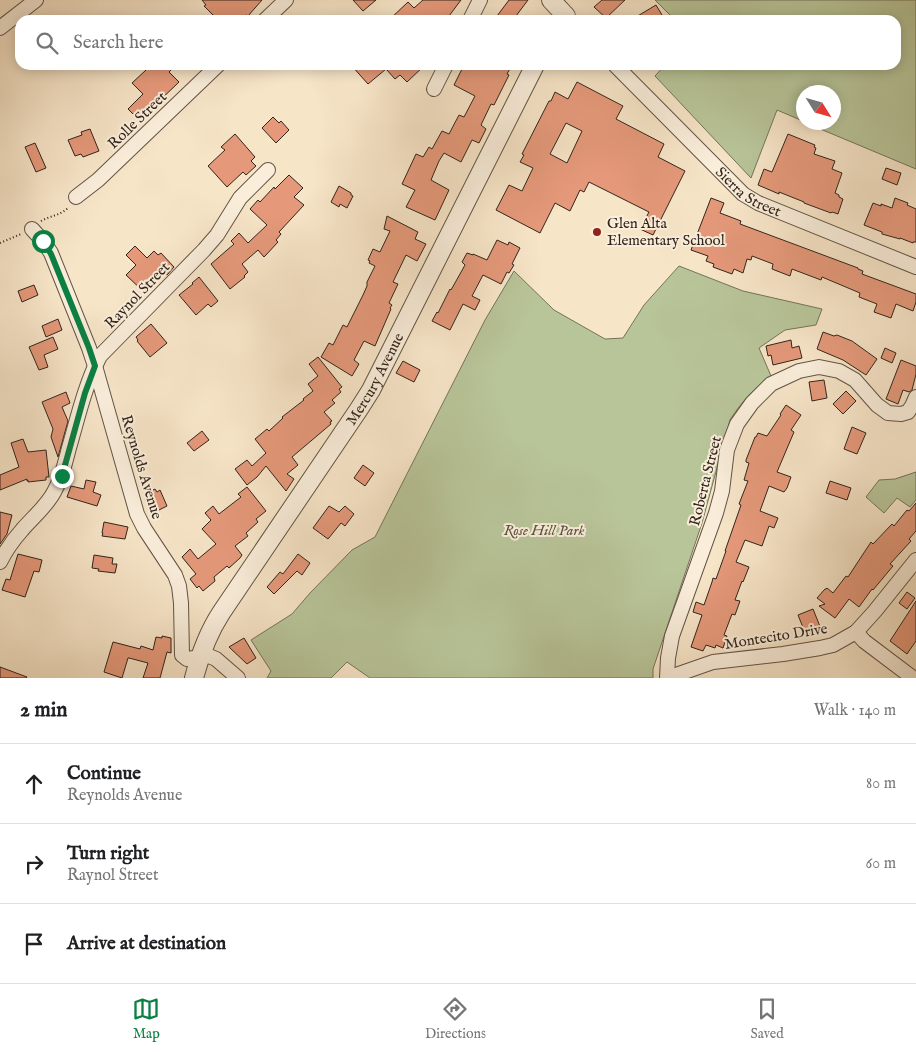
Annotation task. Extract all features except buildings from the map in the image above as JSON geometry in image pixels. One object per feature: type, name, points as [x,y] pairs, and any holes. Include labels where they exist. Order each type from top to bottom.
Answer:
[{"type":"street","points":[[17,15],[36,0]]},
{"type":"street","points":[[270,15],[286,0]]},
{"type":"street","points":[[472,15],[480,0]]},
{"type":"street","points":[[551,0],[563,15]]},
{"type":"street","points":[[0,28],[15,16]]},
{"type":"street","name":"Rolle Street","points":[[76,197],[98,180],[213,70]]},
{"type":"street","points":[[434,89],[444,70]]},
{"type":"street","name":"Mercury Avenue","points":[[194,678],[211,628],[371,390],[532,70]]},
{"type":"street","name":"Sierra Street","points":[[620,70],[743,194],[758,203],[916,267]]},
{"type":"street","name":"Raynol Street","points":[[0,562],[21,530],[53,494],[62,476],[85,393],[100,356],[217,235],[240,198],[268,170]]},
{"type":"street","name":"Reynolds Avenue","points":[[32,229],[51,254],[89,348],[137,514],[175,575],[179,586],[182,603],[182,655],[187,659],[209,656],[216,659],[238,678]]},
{"type":"street","name":"Roberta Street","points":[[667,678],[672,636],[716,513],[722,491],[727,450],[737,424],[752,403],[771,384],[799,371],[819,367],[839,371],[854,380],[877,405],[888,413],[901,414],[908,412],[916,397]]},
{"type":"street","name":"Montecito Drive","points":[[667,678],[713,662],[820,648],[833,644],[856,632],[875,612],[916,560]]},
{"type":"street","points":[[856,632],[876,651],[913,678]]},
{"type":"path","points":[[0,244],[32,229],[41,221],[51,216],[60,214],[66,210],[76,197]]},
{"type":"green space","points":[[655,0],[916,0],[916,169],[823,130],[841,130],[841,85],[796,85],[796,118],[777,110],[751,178],[655,76],[660,70],[901,70],[901,15],[670,15]]},
{"type":"green space","name":"Rose Hill Park","points":[[679,266],[743,291],[822,309],[816,325],[785,330],[759,348],[771,376],[749,396],[730,420],[702,523],[653,669],[653,678],[370,678],[347,662],[331,678],[267,678],[271,671],[251,640],[292,614],[352,550],[375,537],[485,320],[514,271],[554,310],[605,339],[623,338],[644,305]]},
{"type":"green space","points":[[916,472],[916,500],[910,507],[897,498],[884,513],[866,497],[879,480],[895,479]]},
{"type":"place","name":"Glen Alta Elementary School","points":[[597,232]]},
{"type":"route","points":[[43,241],[51,254],[95,366],[85,393],[62,476]]}]
